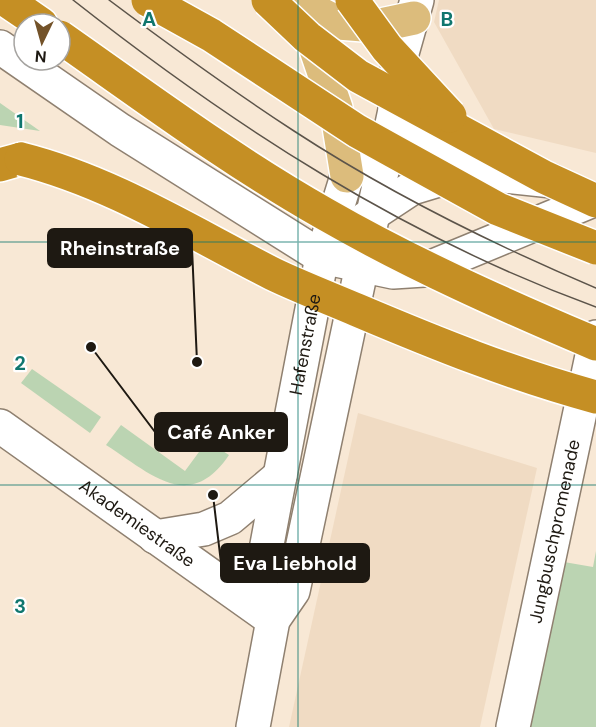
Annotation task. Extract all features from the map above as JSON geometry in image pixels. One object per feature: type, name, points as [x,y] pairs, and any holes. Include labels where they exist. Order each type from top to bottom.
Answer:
[{"type":"highway","points":[[6,0],[24,12]]},
{"type":"highway","points":[[148,0],[211,35],[357,131],[393,151],[498,209],[596,248]]},
{"type":"highway","points":[[352,0],[387,48],[463,131]]},
{"type":"highway","points":[[289,1],[307,37],[358,76],[544,177],[596,200]]},
{"type":"highway","points":[[72,45],[204,138],[324,214],[440,275],[596,344]]},
{"type":"highway","points":[[7,160],[60,169],[114,190],[275,275],[429,341],[559,387],[596,397]]},
{"type":"main road","points":[[289,1],[338,23],[376,26],[416,9]]},
{"type":"main road","points":[[289,1],[336,108],[347,176]]},
{"type":"street","name":"Hafenstraße","points":[[253,727],[273,620],[293,591],[374,211],[395,95],[416,9]]},
{"type":"street","points":[[0,47],[120,130],[261,221],[322,257],[393,272],[424,270],[596,200]]},
{"type":"street","name":"Hafenstraße","points":[[273,620],[260,582],[322,257],[347,176],[395,95]]},
{"type":"street","points":[[395,95],[465,172]]},
{"type":"street","points":[[322,257],[374,211],[412,188],[465,172],[596,186]]},
{"type":"street","name":"Jungbuschpromenade","points":[[513,727],[596,337]]},
{"type":"street","name":"Akademiestraße","points":[[0,426],[273,620]]},
{"type":"street","points":[[155,537],[204,529],[230,518],[280,476]]},
{"type":"shaded area","points":[[439,0],[596,0],[596,153],[494,129],[434,22]]},
{"type":"shaded area","points":[[358,413],[537,468],[480,727],[289,727]]},
{"type":"green space","points":[[0,103],[40,131],[0,125]]},
{"type":"green space","points":[[32,369],[101,417],[90,433],[21,383]]},
{"type":"green space","points":[[121,425],[185,471],[207,441],[229,455],[214,473],[199,482],[184,485],[169,483],[138,467],[106,445]]},
{"type":"green space","points":[[596,551],[596,727],[530,727],[564,562],[593,567]]},
{"type":"tram line","points":[[73,0],[195,91],[322,174],[456,247],[525,279],[596,307]]},
{"type":"tram line","points":[[109,0],[247,100],[367,176],[518,254],[596,288]]},
{"type":"place","name":"Café Anker","points":[[91,347]]},
{"type":"place","name":"Rheinstraße","points":[[197,362]]},
{"type":"place","name":"Eva Liebhold","points":[[213,495]]}]
